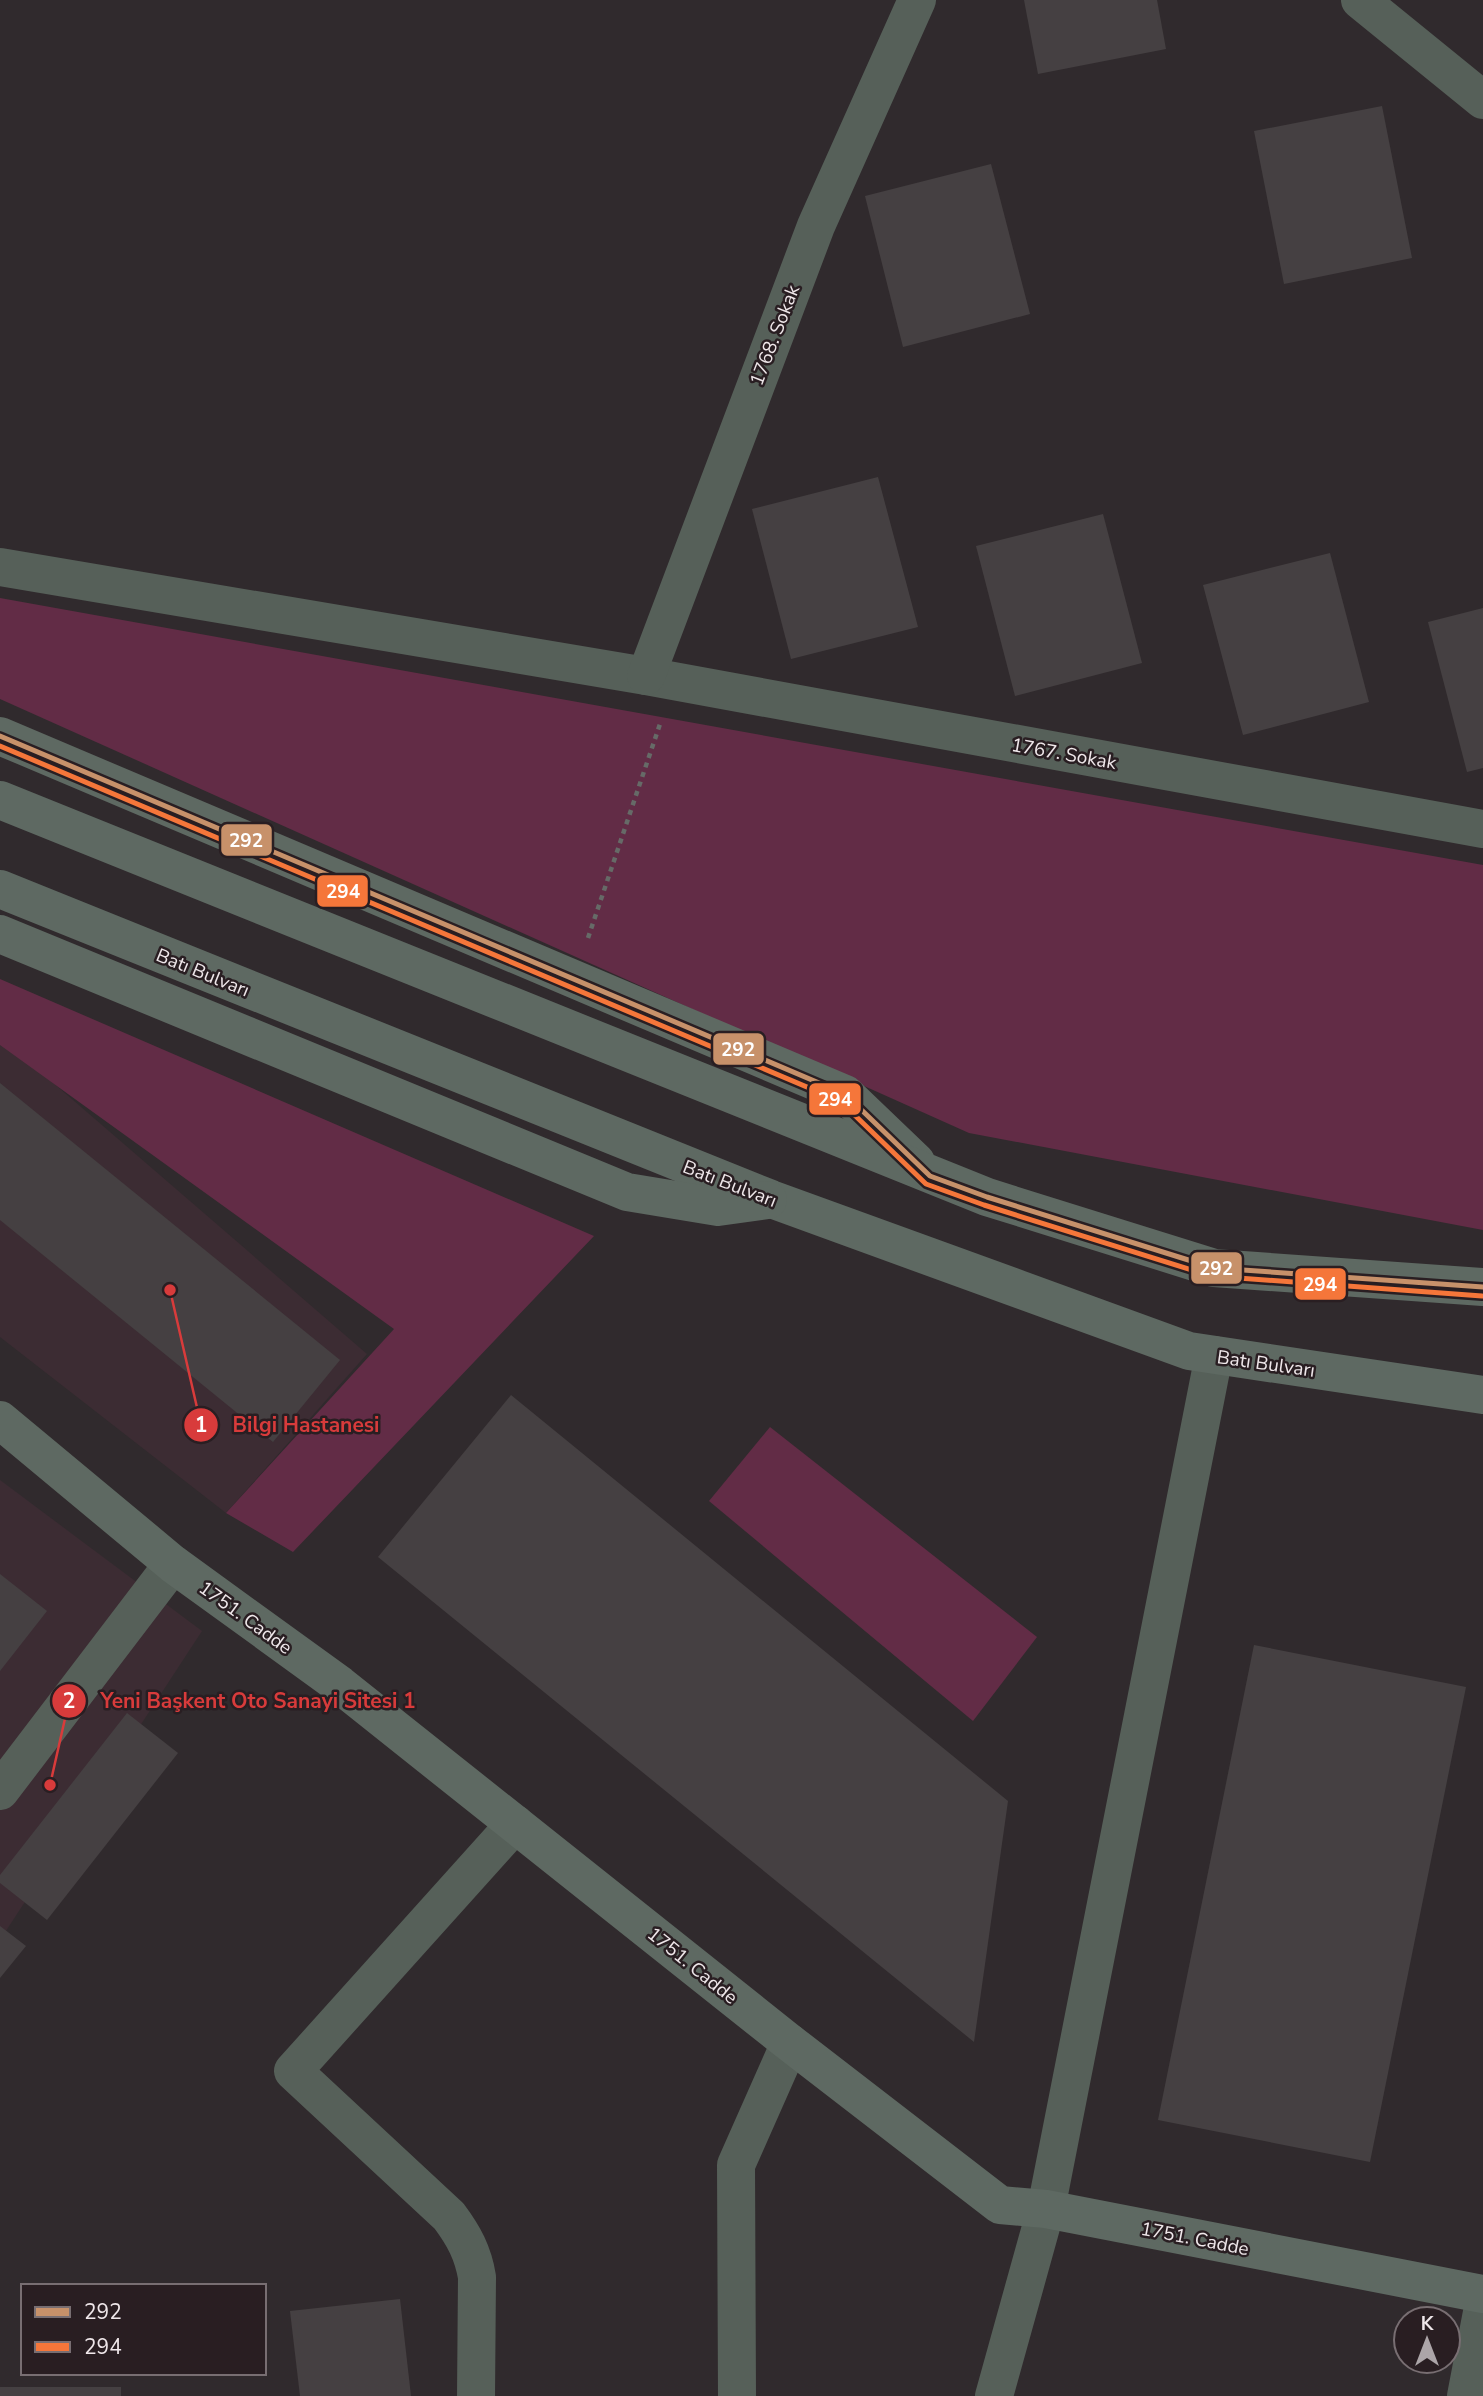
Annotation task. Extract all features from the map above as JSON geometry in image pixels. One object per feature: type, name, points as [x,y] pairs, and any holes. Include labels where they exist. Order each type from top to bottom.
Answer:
[{"type":"main road","points":[[0,736],[845,1094],[930,1176]]},
{"type":"main road","points":[[0,800],[986,1197],[1214,1268],[1483,1287]]},
{"type":"main road","name":"Batı Bulvarı","points":[[0,889],[771,1199],[1189,1351],[1483,1395]]},
{"type":"main road","points":[[0,934],[627,1192],[718,1207],[771,1199]]},
{"type":"main road","name":"1751. Cadde","points":[[0,1420],[173,1564],[340,1685],[790,2043],[1000,2205],[1046,2209],[1483,2294]]},
{"type":"street","name":"1768. Sokak","points":[[660,679],[816,226],[917,0]]},
{"type":"street","points":[[1360,0],[1483,100]]},
{"type":"street","name":"1767. Sokak","points":[[0,567],[660,679],[1483,829]]},
{"type":"street","points":[[993,2396],[1046,2209],[1214,1356]]},
{"type":"street","points":[[0,1791],[173,1564]]},
{"type":"street","points":[[476,2396],[477,2277],[474,2258],[464,2236],[449,2216],[293,2071],[515,1824]]},
{"type":"street","points":[[737,2396],[736,2165],[790,2043]]},
{"type":"street","points":[[1466,2396],[1483,2306]]},
{"type":"path","points":[[574,979],[660,679]]},
{"type":"shaded area","points":[[0,598],[1483,865],[1483,1230],[969,1133],[0,699]]},
{"type":"shaded area","points":[[0,979],[594,1236],[293,1552],[226,1513],[394,1329],[0,1045]]},
{"type":"shaded area","points":[[0,1037],[367,1354],[226,1513],[0,1337]]},
{"type":"shaded area","points":[[770,1427],[1037,1637],[973,1721],[709,1501]]},
{"type":"shaded area","points":[[0,1480],[202,1631],[0,1940]]},
{"type":"building","points":[[1024,0],[1157,0],[1166,49],[1038,74]]},
{"type":"building","points":[[1382,106],[1412,258],[1284,284],[1254,131]]},
{"type":"building","points":[[991,164],[1030,314],[903,347],[865,196]]},
{"type":"building","points":[[878,477],[918,627],[791,659],[752,509]]},
{"type":"building","points":[[1103,514],[1142,663],[1015,696],[976,546]]},
{"type":"building","points":[[1330,553],[1369,702],[1243,735],[1203,585]]},
{"type":"building","points":[[1483,608],[1483,768],[1467,772],[1428,622]]},
{"type":"building","points":[[0,1083],[340,1360],[273,1442],[0,1220]]},
{"type":"building","points":[[511,1395],[1008,1801],[974,2042],[378,1557]]},
{"type":"building","points":[[0,1574],[47,1611],[0,1671]]},
{"type":"building","points":[[1254,1645],[1466,1687],[1370,2162],[1158,2120]]},
{"type":"building","points":[[127,1713],[178,1753],[47,1920],[0,1883],[0,1875]]},
{"type":"building","points":[[0,1926],[26,1946],[0,1978]]},
{"type":"building","points":[[400,2299],[411,2396],[300,2396],[290,2311]]},
{"type":"building","points":[[0,2387],[121,2387],[121,2396],[0,2396]]},
{"type":"transit line","name":"292","points":[[0,736],[845,1094],[930,1176],[987,1197],[1214,1268],[1483,1287]]},
{"type":"transit line","name":"294","points":[[0,746],[840,1101],[926,1184],[984,1205],[1211,1276],[1482,1296]]},
{"type":"place","name":"Bilgi Hastanesi","points":[[170,1290]]},
{"type":"place","name":"Yeni Başkent Oto Sanayi Sitesi 1","points":[[50,1785]]}]
